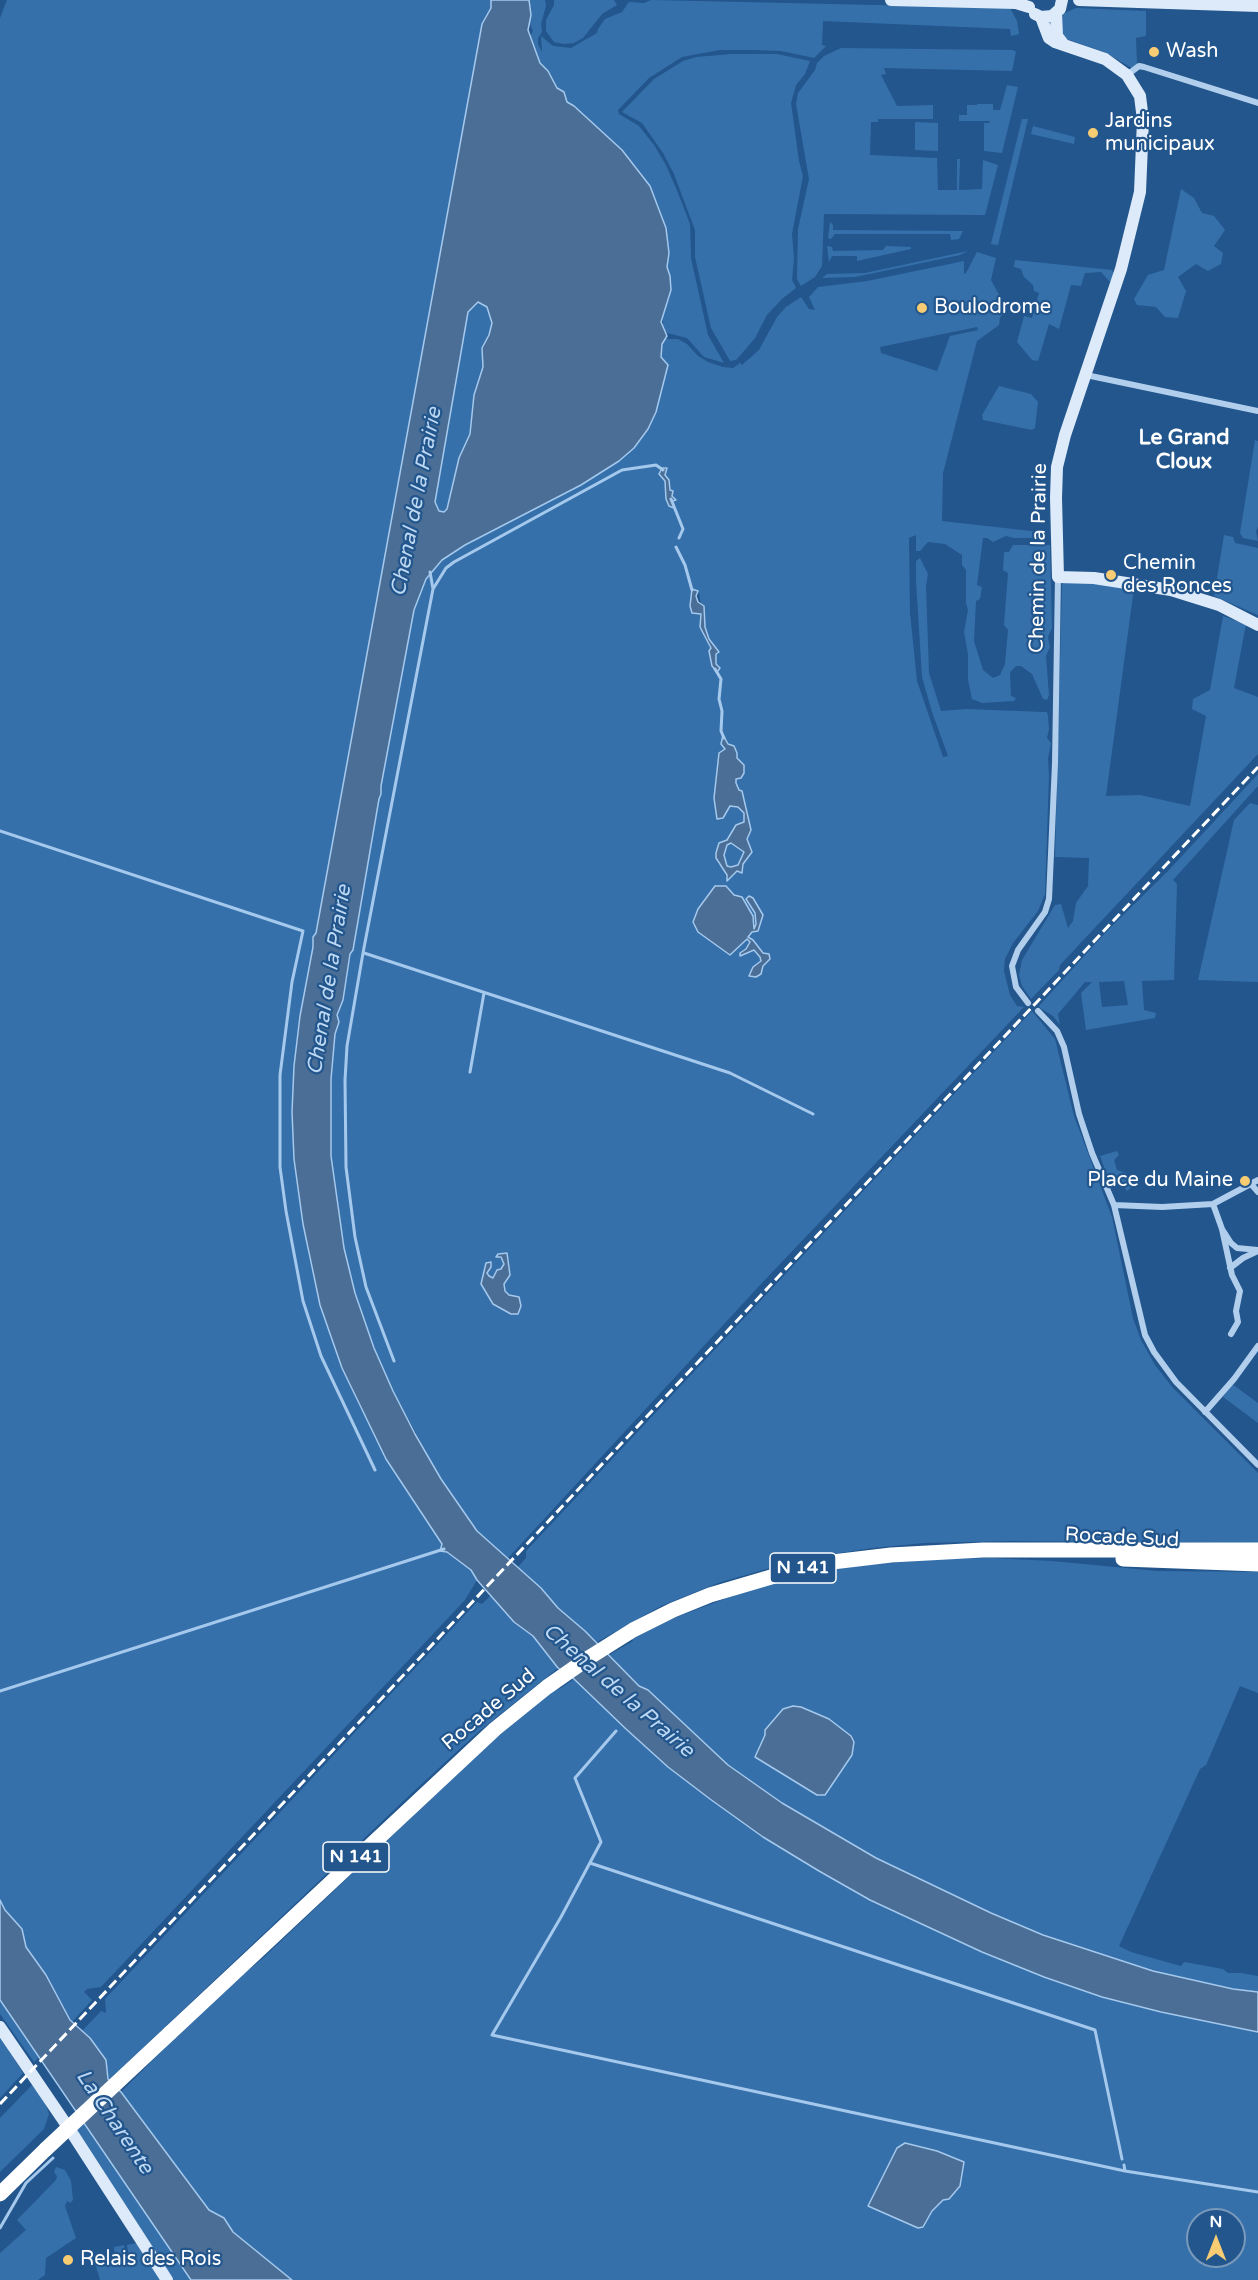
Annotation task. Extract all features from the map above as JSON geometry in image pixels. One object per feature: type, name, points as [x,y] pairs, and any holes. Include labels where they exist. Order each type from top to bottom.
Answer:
[{"type":"highway","name":"Rocade Sud","points":[[0,2195],[12,2181],[495,1729],[547,1687],[633,1630],[710,1594],[824,1563],[891,1555],[983,1550],[1258,1550]]},
{"type":"highway","name":"Rocade Sud","points":[[983,1550],[1172,1563],[1258,1564]]},
{"type":"street","points":[[891,0],[1028,3],[1034,14],[1041,17],[1056,14]]},
{"type":"street","points":[[1062,0],[1056,14],[1057,36],[1065,46]]},
{"type":"street","points":[[1079,0],[1258,6]]},
{"type":"street","points":[[1041,17],[1049,38],[1065,46]]},
{"type":"street","name":"Chemin de la Prairie","points":[[1028,1003],[1016,987],[1012,966],[1018,950],[1045,912],[1049,898],[1055,763],[1058,467],[1065,435],[1121,269],[1140,192],[1143,120],[1140,96],[1127,75],[1105,59],[1065,46]]},
{"type":"street","points":[[1127,75],[1139,66],[1144,67],[1258,103]]},
{"type":"street","points":[[1086,375],[1258,411]]},
{"type":"street","points":[[1058,577],[1094,578],[1171,590],[1218,605],[1258,625]]},
{"type":"street","points":[[1038,1011],[1050,1022],[1061,1040],[1079,1114],[1092,1153],[1114,1205],[1145,1335],[1154,1352],[1176,1382],[1258,1465]]},
{"type":"street","points":[[1114,1205],[1162,1207],[1213,1204],[1255,1182],[1258,1192]]},
{"type":"street","points":[[1213,1204],[1222,1229],[1230,1268],[1240,1291],[1236,1311],[1238,1322],[1231,1334]]},
{"type":"street","points":[[1222,1229],[1231,1243],[1238,1248],[1258,1250]]},
{"type":"street","points":[[1230,1268],[1258,1250]]},
{"type":"street","points":[[1205,1412],[1234,1379],[1258,1346]]},
{"type":"street","points":[[0,2027],[167,2280]]},
{"type":"shaded area","points":[[7,0],[491,0],[491,8],[482,24],[316,933],[313,937],[300,1016],[292,1112],[294,1159],[309,1258],[320,1305],[342,1368],[359,1405],[447,1552],[471,1570],[477,1580],[465,1600],[101,1987],[87,1989],[84,1992],[92,2000],[72,2022],[46,1975],[26,1947],[22,1929],[5,1910],[0,1900],[0,18]]},
{"type":"shaded area","points":[[529,0],[545,0],[542,32],[538,38],[542,52],[541,36],[553,46],[571,48],[597,33],[605,19],[622,12],[629,2],[644,3],[651,0],[1010,8],[1017,21],[1019,34],[1011,36],[1010,29],[823,21],[822,45],[826,46],[814,58],[781,51],[754,50],[720,50],[682,57],[649,78],[618,110],[619,114],[639,126],[654,145],[678,193],[690,224],[691,258],[708,335],[724,363],[704,357],[687,338],[667,333],[663,329],[663,312],[670,297],[670,276],[666,267],[669,253],[666,228],[659,207],[650,186],[637,168],[622,150],[567,102],[564,92],[557,88],[548,71],[540,63],[530,37],[533,31],[530,24]]},
{"type":"shaded area","points":[[554,0],[614,0],[617,5],[602,14],[583,38],[574,43],[564,44],[554,42],[546,31],[546,20],[554,5]]},
{"type":"shaded area","points":[[1076,8],[1146,11],[1146,36],[1136,38],[1137,64],[1132,68],[1104,52],[1064,38],[1058,27],[1063,14]]},
{"type":"shaded area","points":[[841,48],[1013,50],[1016,52],[1012,71],[884,68],[886,74],[881,75],[897,106],[933,105],[933,119],[878,119],[878,122],[871,122],[870,155],[937,158],[938,190],[957,190],[957,159],[960,159],[959,190],[982,189],[983,160],[998,165],[985,215],[824,214],[822,266],[815,277],[801,286],[797,279],[798,229],[809,179],[796,104],[798,93],[815,70],[817,63],[824,56]]},
{"type":"shaded area","points":[[777,54],[810,61],[805,74],[796,85],[791,103],[803,176],[792,234],[794,258],[792,280],[796,288],[767,315],[755,338],[736,360],[730,361],[711,328],[695,257],[695,230],[674,174],[663,153],[642,123],[622,112],[654,79],[683,61],[696,57]]},
{"type":"shaded area","points":[[1007,85],[1018,87],[1002,153],[984,151],[984,123],[990,121],[959,121],[959,115],[967,115],[967,105],[993,104],[993,110],[1000,110]]},
{"type":"shaded area","points":[[1022,119],[1028,119],[998,245],[991,244]]},
{"type":"shaded area","points":[[915,122],[938,123],[938,151],[915,150]]},
{"type":"shaded area","points":[[1033,126],[1075,137],[1074,144],[1031,134]]},
{"type":"shaded area","points":[[1181,189],[1194,198],[1202,213],[1214,216],[1225,230],[1214,246],[1223,253],[1221,264],[1208,271],[1196,264],[1178,277],[1186,291],[1178,318],[1165,317],[1156,307],[1137,305],[1134,299],[1148,275],[1164,270]]},
{"type":"shaded area","points":[[830,222],[833,230],[963,231],[959,239],[951,240],[950,234],[835,234],[831,239],[828,238]]},
{"type":"shaded area","points":[[827,246],[832,247],[833,251],[883,250],[886,246],[911,247],[911,249],[857,261],[857,256],[832,256],[829,262]]},
{"type":"shaded area","points":[[968,251],[960,255],[855,277],[822,278],[827,274],[865,273]]},
{"type":"shaded area","points":[[977,252],[996,258],[991,280],[1004,304],[1004,313],[1000,317],[999,325],[977,341],[943,473],[942,521],[1040,532],[1037,538],[1006,536],[993,542],[983,538],[977,585],[982,587],[980,599],[976,601],[974,641],[983,670],[993,678],[1000,675],[1005,664],[1008,630],[1004,625],[1008,573],[1003,570],[1004,552],[1009,552],[1013,545],[1050,545],[1052,628],[1048,637],[1050,647],[1046,656],[1049,695],[1047,700],[1043,699],[1032,674],[1021,666],[1016,666],[1010,672],[1011,696],[1016,698],[1014,701],[982,703],[972,699],[964,632],[968,610],[966,570],[962,565],[962,555],[945,544],[928,542],[920,551],[916,551],[916,535],[909,538],[910,613],[917,681],[943,757],[948,756],[922,677],[916,581],[916,561],[920,558],[928,574],[926,586],[929,673],[941,711],[966,709],[1047,712],[1049,729],[1047,738],[1051,743],[1048,758],[1045,894],[1038,911],[1013,943],[1005,959],[1004,971],[1010,995],[1017,1006],[1024,1007],[761,1284],[508,1558],[477,1531],[441,1479],[393,1391],[374,1348],[355,1293],[344,1248],[331,1156],[331,1079],[335,1034],[339,1022],[337,1015],[343,1000],[350,954],[353,950],[414,610],[426,579],[442,560],[465,545],[581,485],[619,461],[634,448],[648,429],[656,412],[668,365],[661,357],[662,344],[665,339],[678,339],[708,362],[733,368],[740,363],[742,365],[759,350],[777,317],[786,307],[801,297],[809,309],[815,310],[809,297],[818,287],[867,281],[964,261],[964,274]],"holes":[[[977,327],[978,330],[950,336],[937,371],[881,353],[880,347]],[[665,467],[665,475],[669,480],[675,500],[672,500],[674,508],[669,506],[665,481],[659,474],[660,469]],[[692,589],[699,593],[701,604],[704,606],[705,627],[709,639],[719,652],[716,654],[716,664],[720,668],[717,672],[712,666],[709,651],[711,649],[700,627],[701,614],[692,613],[690,606]],[[723,735],[728,744],[734,746],[737,758],[744,765],[744,774],[741,778],[736,779],[736,784],[742,791],[751,830],[747,839],[752,852],[743,864],[742,872],[737,871],[727,880],[723,867],[718,864],[716,853],[719,843],[727,840],[736,825],[744,822],[744,813],[738,807],[729,806],[723,818],[717,819],[714,798],[719,754],[725,749],[721,744]],[[715,886],[726,886],[734,895],[742,897],[753,916],[755,929],[755,913],[746,899],[753,898],[763,915],[758,931],[752,932],[748,937],[763,953],[769,954],[770,959],[763,966],[761,974],[756,977],[749,976],[753,967],[761,961],[754,950],[740,955],[750,942],[747,938],[729,955],[698,932],[693,923],[698,909]],[[507,1253],[510,1275],[504,1284],[505,1291],[509,1295],[519,1297],[521,1307],[518,1314],[511,1314],[493,1304],[481,1284],[486,1263],[491,1262],[492,1264],[487,1273],[493,1278],[504,1264],[504,1260],[497,1256]]]},
{"type":"shaded area","points":[[1015,260],[1112,270],[1114,275],[1110,282],[1101,272],[1085,273],[1081,286],[1071,285],[1059,329],[1049,324],[1038,361],[1032,360],[1017,342],[1024,316],[1032,318],[1039,293],[1034,291],[1033,285],[1024,277],[1021,269],[1014,267]]},
{"type":"shaded area","points":[[478,302],[487,307],[492,323],[482,348],[483,367],[474,395],[470,434],[459,458],[447,509],[444,512],[440,511],[435,503],[468,312]]},
{"type":"shaded area","points":[[999,386],[1031,394],[1038,402],[1035,428],[1032,430],[983,420],[982,415]]},
{"type":"shaded area","points":[[1255,440],[1258,441],[1258,527],[1256,531],[1258,541],[1243,538],[1240,533]]},
{"type":"shaded area","points":[[1224,535],[1233,537],[1235,543],[1258,548],[1258,615],[1214,596]]},
{"type":"shaded area","points":[[1069,580],[1134,588],[1106,796],[1140,795],[1190,806],[1206,716],[1192,709],[1193,699],[1210,690],[1223,616],[1246,624],[1234,688],[1258,697],[1258,754],[1060,965],[1059,970],[1031,999],[1022,986],[1019,975],[1022,960],[1055,905],[1061,904],[1068,928],[1073,921],[1076,903],[1088,886],[1089,858],[1055,857],[1062,584]]},
{"type":"shaded area","points":[[1258,774],[1258,786],[1173,880],[1177,884],[1174,980],[1142,981],[1144,1010],[1156,1013],[1155,1018],[1086,1030],[1081,993],[1092,982],[1085,982],[1058,1014],[1060,1025],[1053,1016],[1039,1006],[1107,931],[1168,871]],"holes":[[[1124,981],[1128,1005],[1102,1007],[1099,982]]]},
{"type":"shaded area","points":[[1250,803],[1258,805],[1258,982],[1198,980],[1234,820]]},
{"type":"shaded area","points":[[731,843],[744,852],[738,865],[731,867],[727,866],[724,855],[727,845]]},
{"type":"shaded area","points":[[1032,1011],[1055,1039],[1074,1116],[1112,1217],[1133,1318],[1141,1340],[1155,1365],[1173,1388],[1258,1473],[1258,1543],[1010,1541],[924,1543],[872,1548],[801,1559],[718,1583],[661,1606],[597,1642],[558,1608],[518,1567],[526,1558],[526,1551]]},
{"type":"shaded area","points":[[1117,1151],[1119,1155],[1114,1160],[1117,1170],[1126,1173],[1132,1187],[1127,1191],[1122,1185],[1110,1183],[1100,1156]]},
{"type":"shaded area","points":[[1232,1384],[1258,1403],[1258,1423],[1223,1397]]},
{"type":"shaded area","points":[[991,1558],[1157,1571],[1258,1572],[1258,1693],[1240,1686],[1206,1765],[1200,1769],[1119,1946],[1131,1952],[1181,1966],[1184,1962],[1223,1969],[1228,1973],[1258,1976],[1258,1992],[1233,1989],[1153,1971],[1043,1935],[876,1858],[782,1803],[728,1765],[648,1690],[639,1687],[609,1655],[633,1641],[632,1639],[669,1620],[748,1590],[791,1579],[835,1569],[875,1564]]},
{"type":"shaded area","points":[[491,1595],[514,1622],[533,1636],[558,1668],[477,1733],[109,2080],[82,2031],[101,2011],[106,2013],[105,1999],[477,1602],[482,1604]]},
{"type":"shaded area","points":[[574,1679],[668,1767],[710,1799],[763,1837],[870,1900],[982,1952],[1102,1997],[1258,2032],[1258,2280],[292,2280],[233,2232],[224,2218],[209,2210],[121,2092],[218,1995],[262,1959],[490,1743],[550,1692]]},
{"type":"shaded area","points":[[0,2000],[40,2056],[34,2062],[0,2014]]},
{"type":"shaded area","points":[[0,2036],[23,2073],[0,2098]]},
{"type":"shaded area","points":[[32,2085],[44,2100],[49,2114],[44,2129],[0,2172],[0,2118]]},
{"type":"shaded area","points":[[84,2120],[191,2280],[100,2280],[95,2263],[115,2256],[114,2247],[124,2245],[126,2254],[128,2253],[127,2245],[137,2243],[72,2133]]},
{"type":"shaded area","points":[[56,2167],[65,2170],[71,2181],[73,2200],[70,2203],[67,2201],[65,2206],[76,2238],[46,2258],[45,2275],[38,2280],[0,2280],[0,2253],[26,2230],[17,2220],[56,2180],[57,2176],[54,2172]]},
{"type":"water","name":"Chenal de la Prairie","points":[[491,0],[529,0],[531,15],[528,30],[540,63],[548,71],[557,88],[564,92],[567,102],[622,150],[650,186],[666,228],[669,253],[667,267],[671,290],[661,322],[667,336],[662,344],[661,357],[668,365],[656,412],[648,429],[634,448],[619,461],[581,485],[465,545],[442,560],[426,579],[414,610],[353,950],[350,954],[343,1000],[337,1015],[339,1022],[335,1034],[331,1079],[331,1156],[344,1248],[355,1293],[374,1348],[415,1434],[441,1479],[477,1531],[541,1588],[558,1608],[585,1631],[639,1686],[648,1690],[728,1765],[782,1803],[876,1858],[991,1913],[1043,1935],[1153,1971],[1233,1989],[1258,1992],[1258,2032],[1102,1997],[982,1952],[870,1900],[763,1837],[710,1799],[668,1767],[574,1679],[558,1668],[533,1636],[514,1622],[471,1570],[447,1552],[440,1551],[442,1544],[386,1459],[342,1368],[320,1305],[303,1224],[294,1159],[292,1112],[294,1066],[313,937],[316,933],[482,24],[491,8]],"holes":[[[478,302],[487,307],[492,323],[482,348],[483,367],[474,395],[470,434],[459,458],[447,509],[444,512],[439,511],[435,502],[468,312]]]},
{"type":"water","points":[[662,468],[667,468],[665,475],[669,480],[670,490],[673,491],[672,496],[676,500],[672,501],[674,508],[669,506],[666,499],[665,481],[659,474]]},
{"type":"water","points":[[692,589],[698,591],[696,596],[698,602],[704,606],[705,627],[709,639],[719,652],[716,654],[716,664],[720,668],[717,672],[712,666],[709,651],[711,648],[700,627],[701,614],[692,613],[690,606]]},
{"type":"water","points":[[723,735],[728,744],[734,746],[737,758],[744,765],[744,773],[741,778],[736,779],[736,783],[742,791],[751,830],[747,839],[752,852],[743,864],[742,873],[737,871],[727,881],[727,875],[716,858],[716,853],[719,843],[727,840],[736,825],[744,822],[744,813],[738,807],[730,806],[723,818],[717,819],[714,798],[719,753],[725,749],[721,744]],"holes":[[[731,843],[744,852],[738,865],[727,866],[724,855],[727,845]]]},
{"type":"water","points":[[715,886],[726,886],[734,895],[742,897],[753,916],[754,929],[755,913],[746,899],[749,896],[753,898],[763,915],[758,931],[752,932],[748,937],[763,953],[769,954],[770,959],[763,966],[761,974],[756,977],[749,976],[753,967],[761,961],[760,957],[754,950],[740,956],[750,942],[747,939],[730,955],[698,932],[693,922],[698,909]]},
{"type":"water","points":[[507,1253],[510,1275],[504,1284],[505,1291],[509,1295],[519,1297],[521,1306],[518,1314],[511,1314],[493,1304],[481,1284],[486,1263],[491,1262],[487,1273],[493,1278],[504,1264],[501,1257],[496,1257],[498,1254]]},
{"type":"water","points":[[793,1706],[829,1719],[851,1736],[854,1742],[852,1755],[825,1795],[817,1795],[755,1757],[765,1730],[783,1709]]},
{"type":"water","name":"La Charente","points":[[0,1900],[5,1910],[22,1929],[26,1947],[46,1975],[70,2020],[90,2038],[106,2060],[108,2079],[121,2092],[209,2210],[224,2218],[233,2232],[292,2280],[191,2280],[0,2000]]},
{"type":"water","points":[[905,2143],[937,2151],[964,2162],[960,2186],[949,2199],[943,2200],[932,2211],[923,2227],[918,2228],[868,2206],[897,2148]]},
{"type":"waterway","points":[[433,589],[446,568],[454,562],[622,470],[656,465],[663,470]]},
{"type":"waterway","points":[[671,499],[683,529],[679,538]]},
{"type":"waterway","points":[[676,547],[685,565],[692,590]]},
{"type":"waterway","points":[[394,1361],[366,1287],[355,1237],[346,1167],[345,1080],[347,1046],[363,953],[433,589],[430,572]]},
{"type":"waterway","points":[[715,669],[721,679],[719,699],[722,711],[721,731],[724,738]]},
{"type":"waterway","points":[[0,831],[303,931],[292,982],[280,1075],[280,1167],[303,1301],[321,1356],[375,1470]]},
{"type":"waterway","points":[[364,953],[730,1073],[813,1114]]},
{"type":"waterway","points":[[470,1072],[484,993]]},
{"type":"waterway","points":[[0,1691],[444,1549]]},
{"type":"waterway","points":[[616,1731],[575,1778],[601,1842],[561,1917],[492,2035],[1125,2171],[1258,2192]]},
{"type":"waterway","points":[[590,1863],[1095,2030],[1122,2159]]},
{"type":"waterway","points":[[0,2228],[26,2183],[53,2158]]},
{"type":"waterway","points":[[1124,2165],[1125,2171]]},
{"type":"railway","points":[[0,2104],[1258,767]]},
{"type":"place","name":"Wash","points":[[1154,52]]},
{"type":"place","name":"Jardins municipaux","points":[[1093,133]]},
{"type":"place","name":"Boulodrome","points":[[922,308]]},
{"type":"place","name":"Chemin des Ronces","points":[[1111,575]]},
{"type":"place","name":"Place du Maine","points":[[1245,1181]]},
{"type":"place","name":"Relais des Rois","points":[[68,2260]]},
{"type":"district","name":"Le Grand Cloux","points":[[1184,450]]}]
